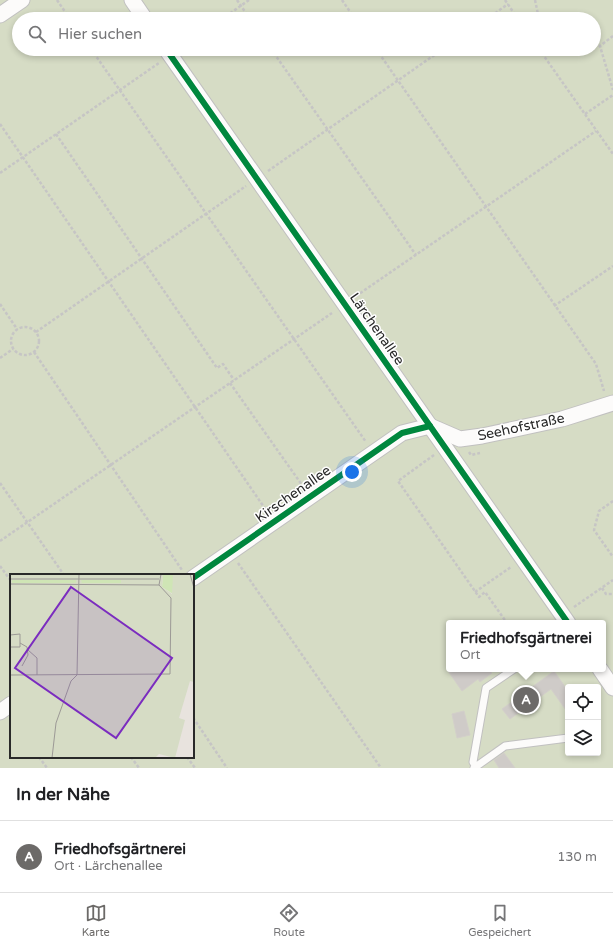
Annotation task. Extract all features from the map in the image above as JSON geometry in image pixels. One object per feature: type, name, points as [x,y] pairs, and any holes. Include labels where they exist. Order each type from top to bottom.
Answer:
[{"type":"street","points":[[0,15],[22,0]]},
{"type":"street","points":[[132,0],[140,12]]},
{"type":"street","name":"Lärchenallee","points":[[171,56],[565,619]]},
{"type":"street","name":"Seehofstraße","points":[[430,426],[460,439],[562,419],[611,404]]},
{"type":"street","name":"Kirschenallee","points":[[194,577],[402,433],[430,426]]},
{"type":"street","points":[[602,672],[613,688]]},
{"type":"street","points":[[0,712],[10,705]]},
{"type":"lane","points":[[510,672],[486,688],[473,762],[475,767],[505,746],[565,738]]},
{"type":"path","points":[[57,0],[65,12]]},
{"type":"path","points":[[237,0],[245,12]]},
{"type":"path","points":[[232,12],[249,0]]},
{"type":"path","points":[[342,0],[350,12]]},
{"type":"path","points":[[505,0],[513,12]]},
{"type":"path","points":[[535,0],[538,12]]},
{"type":"path","points":[[496,12],[508,4]]},
{"type":"path","points":[[601,45],[613,36]]},
{"type":"path","points":[[601,49],[613,90]]},
{"type":"path","points":[[96,56],[373,453]]},
{"type":"path","points":[[0,173],[120,90],[163,56]]},
{"type":"path","points":[[276,56],[416,255]]},
{"type":"path","points":[[381,56],[554,306],[596,364],[611,404]]},
{"type":"path","points":[[36,332],[433,56]]},
{"type":"path","points":[[544,56],[613,154]]},
{"type":"path","points":[[585,114],[613,95]]},
{"type":"path","points":[[0,124],[274,522]]},
{"type":"path","points":[[0,541],[596,131]]},
{"type":"path","points":[[56,134],[217,368],[223,364],[234,380]]},
{"type":"path","points":[[554,306],[613,266]]},
{"type":"path","points":[[0,304],[17,329]]},
{"type":"path","points":[[21,327],[29,327],[36,332],[39,345],[34,352],[25,355],[20,354],[13,349],[10,340],[17,329],[21,327]]},
{"type":"path","points":[[0,358],[13,349]]},
{"type":"path","points":[[34,352],[185,574]]},
{"type":"path","points":[[230,383],[310,497]]},
{"type":"path","points":[[445,448],[398,481],[475,592],[479,597],[485,592]]},
{"type":"path","points":[[0,483],[28,521],[63,574]]},
{"type":"path","points":[[613,501],[599,511],[594,530],[613,557]]},
{"type":"path","points":[[230,552],[381,768]]},
{"type":"path","points":[[475,592],[523,559]]},
{"type":"path","points":[[0,566],[10,580]]},
{"type":"path","points":[[565,619],[613,580]]},
{"type":"path","points":[[482,587],[505,620]]},
{"type":"path","points":[[602,588],[606,594],[613,594]]},
{"type":"path","points":[[194,719],[227,768]]},
{"type":"path","points":[[40,758],[47,768]]},
{"type":"path","points":[[132,758],[139,768]]},
{"type":"path","points":[[189,758],[195,768]]},
{"type":"green space","points":[[0,0],[613,0],[613,768],[0,768]]},
{"type":"building","points":[[449,672],[492,673],[480,682],[478,679],[462,691]]},
{"type":"building","points":[[555,672],[565,687],[565,709],[551,689],[510,719],[502,709]]},
{"type":"building","points":[[464,711],[470,735],[457,738],[452,714]]},
{"type":"building","points":[[504,753],[515,768],[499,768],[494,760]]},
{"type":"cycle path","points":[[171,56],[566,620]]},
{"type":"cycle path","points":[[194,577],[402,433],[430,426]]},
{"type":"place","name":"Friedhofsgärtnerei","points":[[526,700]]}]
